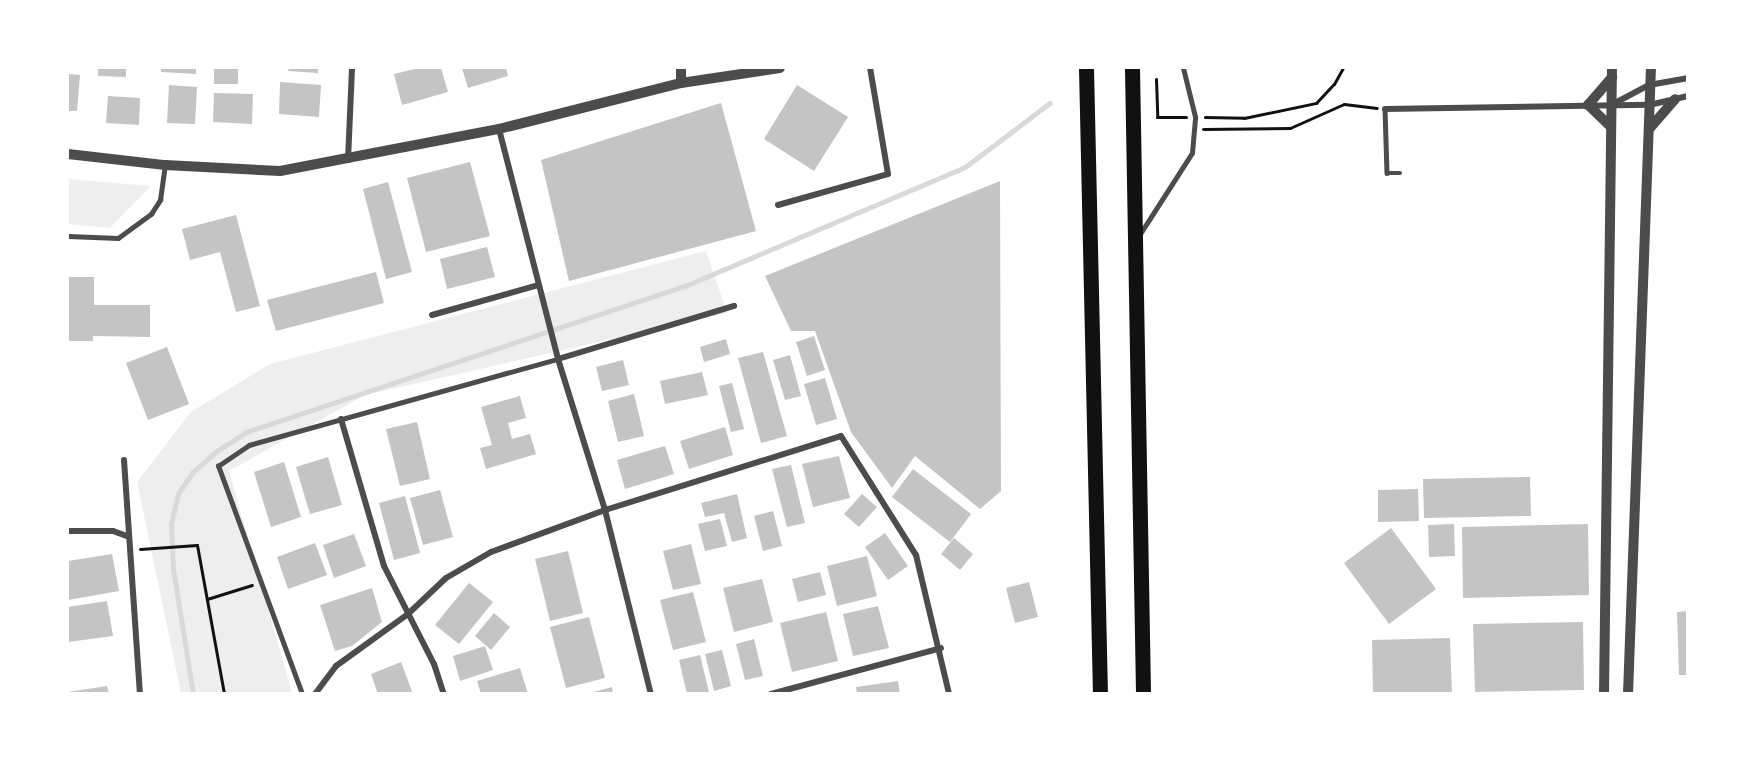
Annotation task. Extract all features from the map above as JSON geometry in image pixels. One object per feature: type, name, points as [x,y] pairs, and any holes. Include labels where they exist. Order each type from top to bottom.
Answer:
[{"type":"highway","points":[[1074,68],[1087,98]]},
{"type":"highway","points":[[1086,68],[1101,693]]},
{"type":"highway","points":[[1132,68],[1143,693]]},
{"type":"street","points":[[348,161],[352,68]]},
{"type":"street","points":[[681,68],[681,83]]},
{"type":"street","points":[[68,154],[165,165],[280,171],[348,161],[499,129],[681,83],[780,68]]},
{"type":"street","points":[[778,205],[888,174],[870,68]]},
{"type":"street","points":[[1628,693],[1651,68]]},
{"type":"street","points":[[1604,693],[1612,72]]},
{"type":"street","points":[[1588,105],[1612,72]]},
{"type":"street","points":[[1612,104],[1649,86],[1688,78]]},
{"type":"street","points":[[1385,109],[1649,105],[1688,96]]},
{"type":"street","points":[[1649,129],[1675,99]]},
{"type":"street","points":[[1588,105],[1611,127]]},
{"type":"street","points":[[499,129],[558,359],[605,510],[651,693]]},
{"type":"street","points":[[432,315],[539,285]]},
{"type":"street","points":[[558,359],[734,306]]},
{"type":"street","points":[[341,419],[384,566],[444,693]]},
{"type":"street","points":[[315,693],[336,666],[408,614],[446,578],[491,552],[605,510],[841,436],[916,555],[941,648],[949,693]]},
{"type":"street","points":[[124,460],[127,536],[131,546],[140,693]]},
{"type":"street","points":[[68,531],[113,531],[127,536]]},
{"type":"street","points":[[771,693],[941,648]]},
{"type":"lane","points":[[1136,242],[1192,153],[1195,117],[1183,68]]},
{"type":"lane","points":[[1385,109],[1387,173],[1400,173]]},
{"type":"lane","points":[[68,236],[118,238],[151,214],[160,200],[165,165]]},
{"type":"lane","points":[[302,693],[218,466],[249,445],[558,359]]},
{"type":"path","points":[[1156,79],[1157,117],[1244,118],[1316,103],[1334,84],[1343,68]]},
{"type":"path","points":[[1194,128],[1290,128],[1344,104],[1385,109]]},
{"type":"path","points":[[146,548],[197,545],[224,693]]},
{"type":"path","points":[[207,599],[261,583]]},
{"type":"shaded area","points":[[68,179],[151,186],[110,228],[68,224]]},
{"type":"shaded area","points":[[706,251],[727,313],[365,395],[229,471],[292,693],[181,693],[137,482],[191,412],[270,364]]},
{"type":"building","points":[[98,68],[126,68],[126,77],[98,76]]},
{"type":"building","points":[[161,68],[196,68],[196,74],[161,72]]},
{"type":"building","points":[[214,68],[238,68],[238,84],[214,84]]},
{"type":"building","points":[[289,68],[318,68],[318,73],[288,71]]},
{"type":"building","points":[[419,68],[441,68],[448,92],[402,105],[394,74]]},
{"type":"building","points":[[462,68],[506,68],[508,76],[468,88]]},
{"type":"building","points":[[68,74],[80,75],[77,111],[68,111]]},
{"type":"building","points":[[280,82],[321,85],[319,117],[279,114]]},
{"type":"building","points":[[169,85],[197,87],[195,124],[167,123]]},
{"type":"building","points":[[797,85],[848,117],[814,171],[764,139]]},
{"type":"building","points":[[214,93],[253,94],[252,124],[213,122]]},
{"type":"building","points":[[108,96],[140,98],[139,125],[106,123]]},
{"type":"building","points":[[721,103],[756,231],[569,281],[541,160]]},
{"type":"building","points":[[470,162],[490,236],[426,252],[407,178]]},
{"type":"building","points":[[1000,181],[1001,491],[980,509],[915,456],[892,488],[851,432],[815,331],[791,331],[765,276]]},
{"type":"building","points":[[388,182],[412,272],[386,279],[363,189]]},
{"type":"building","points":[[236,215],[260,306],[236,312],[220,252],[190,260],[182,229]]},
{"type":"building","points":[[487,247],[495,277],[447,289],[440,259]]},
{"type":"building","points":[[376,272],[384,303],[276,331],[267,300]]},
{"type":"building","points":[[68,277],[94,277],[94,305],[150,305],[150,337],[93,336],[93,341],[68,341]]},
{"type":"building","points":[[814,336],[825,370],[807,376],[796,342]]},
{"type":"building","points":[[726,339],[730,354],[704,362],[700,347]]},
{"type":"building","points":[[167,347],[189,404],[148,420],[126,363]]},
{"type":"building","points":[[763,352],[787,436],[761,443],[738,358]]},
{"type":"building","points":[[790,355],[801,396],[785,400],[773,360]]},
{"type":"building","points":[[623,360],[629,385],[602,391],[596,367]]},
{"type":"building","points":[[702,372],[708,395],[665,404],[660,381]]},
{"type":"building","points":[[825,378],[837,419],[816,425],[804,384]]},
{"type":"building","points":[[732,383],[744,429],[731,432],[719,386]]},
{"type":"building","points":[[634,394],[644,436],[618,442],[608,401]]},
{"type":"building","points":[[520,396],[526,418],[508,423],[512,439],[530,434],[536,454],[486,469],[480,448],[492,445],[481,407]]},
{"type":"building","points":[[417,422],[430,479],[400,486],[386,429]]},
{"type":"building","points":[[725,427],[733,455],[689,469],[680,441]]},
{"type":"building","points":[[665,446],[674,474],[625,489],[617,460]]},
{"type":"building","points":[[839,456],[850,498],[813,507],[802,464]]},
{"type":"building","points":[[328,457],[342,505],[310,514],[296,467]]},
{"type":"building","points":[[284,462],[301,517],[271,527],[254,472]]},
{"type":"building","points":[[791,465],[805,523],[787,527],[772,469]]},
{"type":"building","points":[[913,469],[971,514],[950,542],[892,497]]},
{"type":"building","points":[[1530,477],[1531,516],[1424,518],[1423,479]]},
{"type":"building","points":[[1418,489],[1419,521],[1378,522],[1378,490]]},
{"type":"building","points":[[440,490],[453,537],[423,545],[410,498]]},
{"type":"building","points":[[737,494],[747,538],[732,542],[724,513],[705,517],[701,503]]},
{"type":"building","points":[[862,494],[877,507],[859,527],[844,514]]},
{"type":"building","points":[[405,496],[420,553],[394,560],[379,503]]},
{"type":"building","points":[[773,511],[782,546],[763,551],[754,516]]},
{"type":"building","points":[[720,519],[727,546],[705,551],[698,524]]},
{"type":"building","points":[[1454,524],[1455,556],[1429,557],[1428,525]]},
{"type":"building","points":[[1588,524],[1589,595],[1463,598],[1462,527]]},
{"type":"building","points":[[1391,528],[1436,589],[1389,624],[1344,563]]},
{"type":"building","points":[[885,533],[908,566],[888,580],[865,547]]},
{"type":"building","points":[[354,534],[366,566],[334,578],[323,545]]},
{"type":"building","points":[[954,538],[973,554],[960,570],[941,554]]},
{"type":"building","points":[[315,543],[327,575],[288,589],[277,557]]},
{"type":"building","points":[[691,544],[701,584],[673,590],[663,551]]},
{"type":"building","points":[[568,551],[583,613],[550,621],[535,559]]},
{"type":"building","points":[[112,554],[119,591],[68,600],[68,561]]},
{"type":"building","points":[[867,556],[877,596],[837,606],[827,566]]},
{"type":"building","points":[[820,572],[826,595],[798,602],[792,579]]},
{"type":"building","points":[[762,579],[773,622],[734,632],[723,588]]},
{"type":"building","points":[[1029,582],[1038,617],[1015,623],[1006,588]]},
{"type":"building","points":[[469,583],[493,602],[459,644],[435,625]]},
{"type":"building","points":[[372,588],[382,622],[352,646],[335,651],[320,605]]},
{"type":"building","points":[[693,592],[706,642],[673,650],[660,600]]},
{"type":"building","points":[[107,601],[113,636],[68,642],[68,607]]},
{"type":"building","points":[[878,606],[889,648],[853,656],[843,614]]},
{"type":"building","points":[[1688,611],[1688,675],[1679,675],[1677,612]]},
{"type":"building","points":[[826,612],[838,661],[792,672],[780,623]]},
{"type":"building","points":[[494,613],[510,627],[491,650],[475,636]]},
{"type":"building","points":[[589,617],[605,678],[566,688],[550,627]]},
{"type":"building","points":[[1583,622],[1584,690],[1475,692],[1473,624]]},
{"type":"building","points":[[1450,638],[1452,694],[1373,694],[1372,640]]},
{"type":"building","points":[[754,639],[763,676],[745,680],[736,644]]},
{"type":"building","points":[[485,646],[493,670],[460,681],[453,656]]},
{"type":"building","points":[[722,650],[731,686],[714,691],[705,654]]},
{"type":"building","points":[[700,655],[709,692],[687,694],[679,660]]},
{"type":"building","points":[[401,662],[413,694],[378,694],[371,674]]},
{"type":"building","points":[[520,668],[528,694],[481,694],[477,681]]},
{"type":"building","points":[[898,681],[900,694],[857,694],[856,687]]},
{"type":"building","points":[[107,686],[109,694],[68,694],[68,692]]},
{"type":"building","points":[[612,687],[613,694],[590,694],[590,693]]},
{"type":"waterway","points":[[193,694],[173,569],[171,524],[178,494],[192,473],[214,453],[246,432],[685,286],[965,167],[1050,103]]}]
